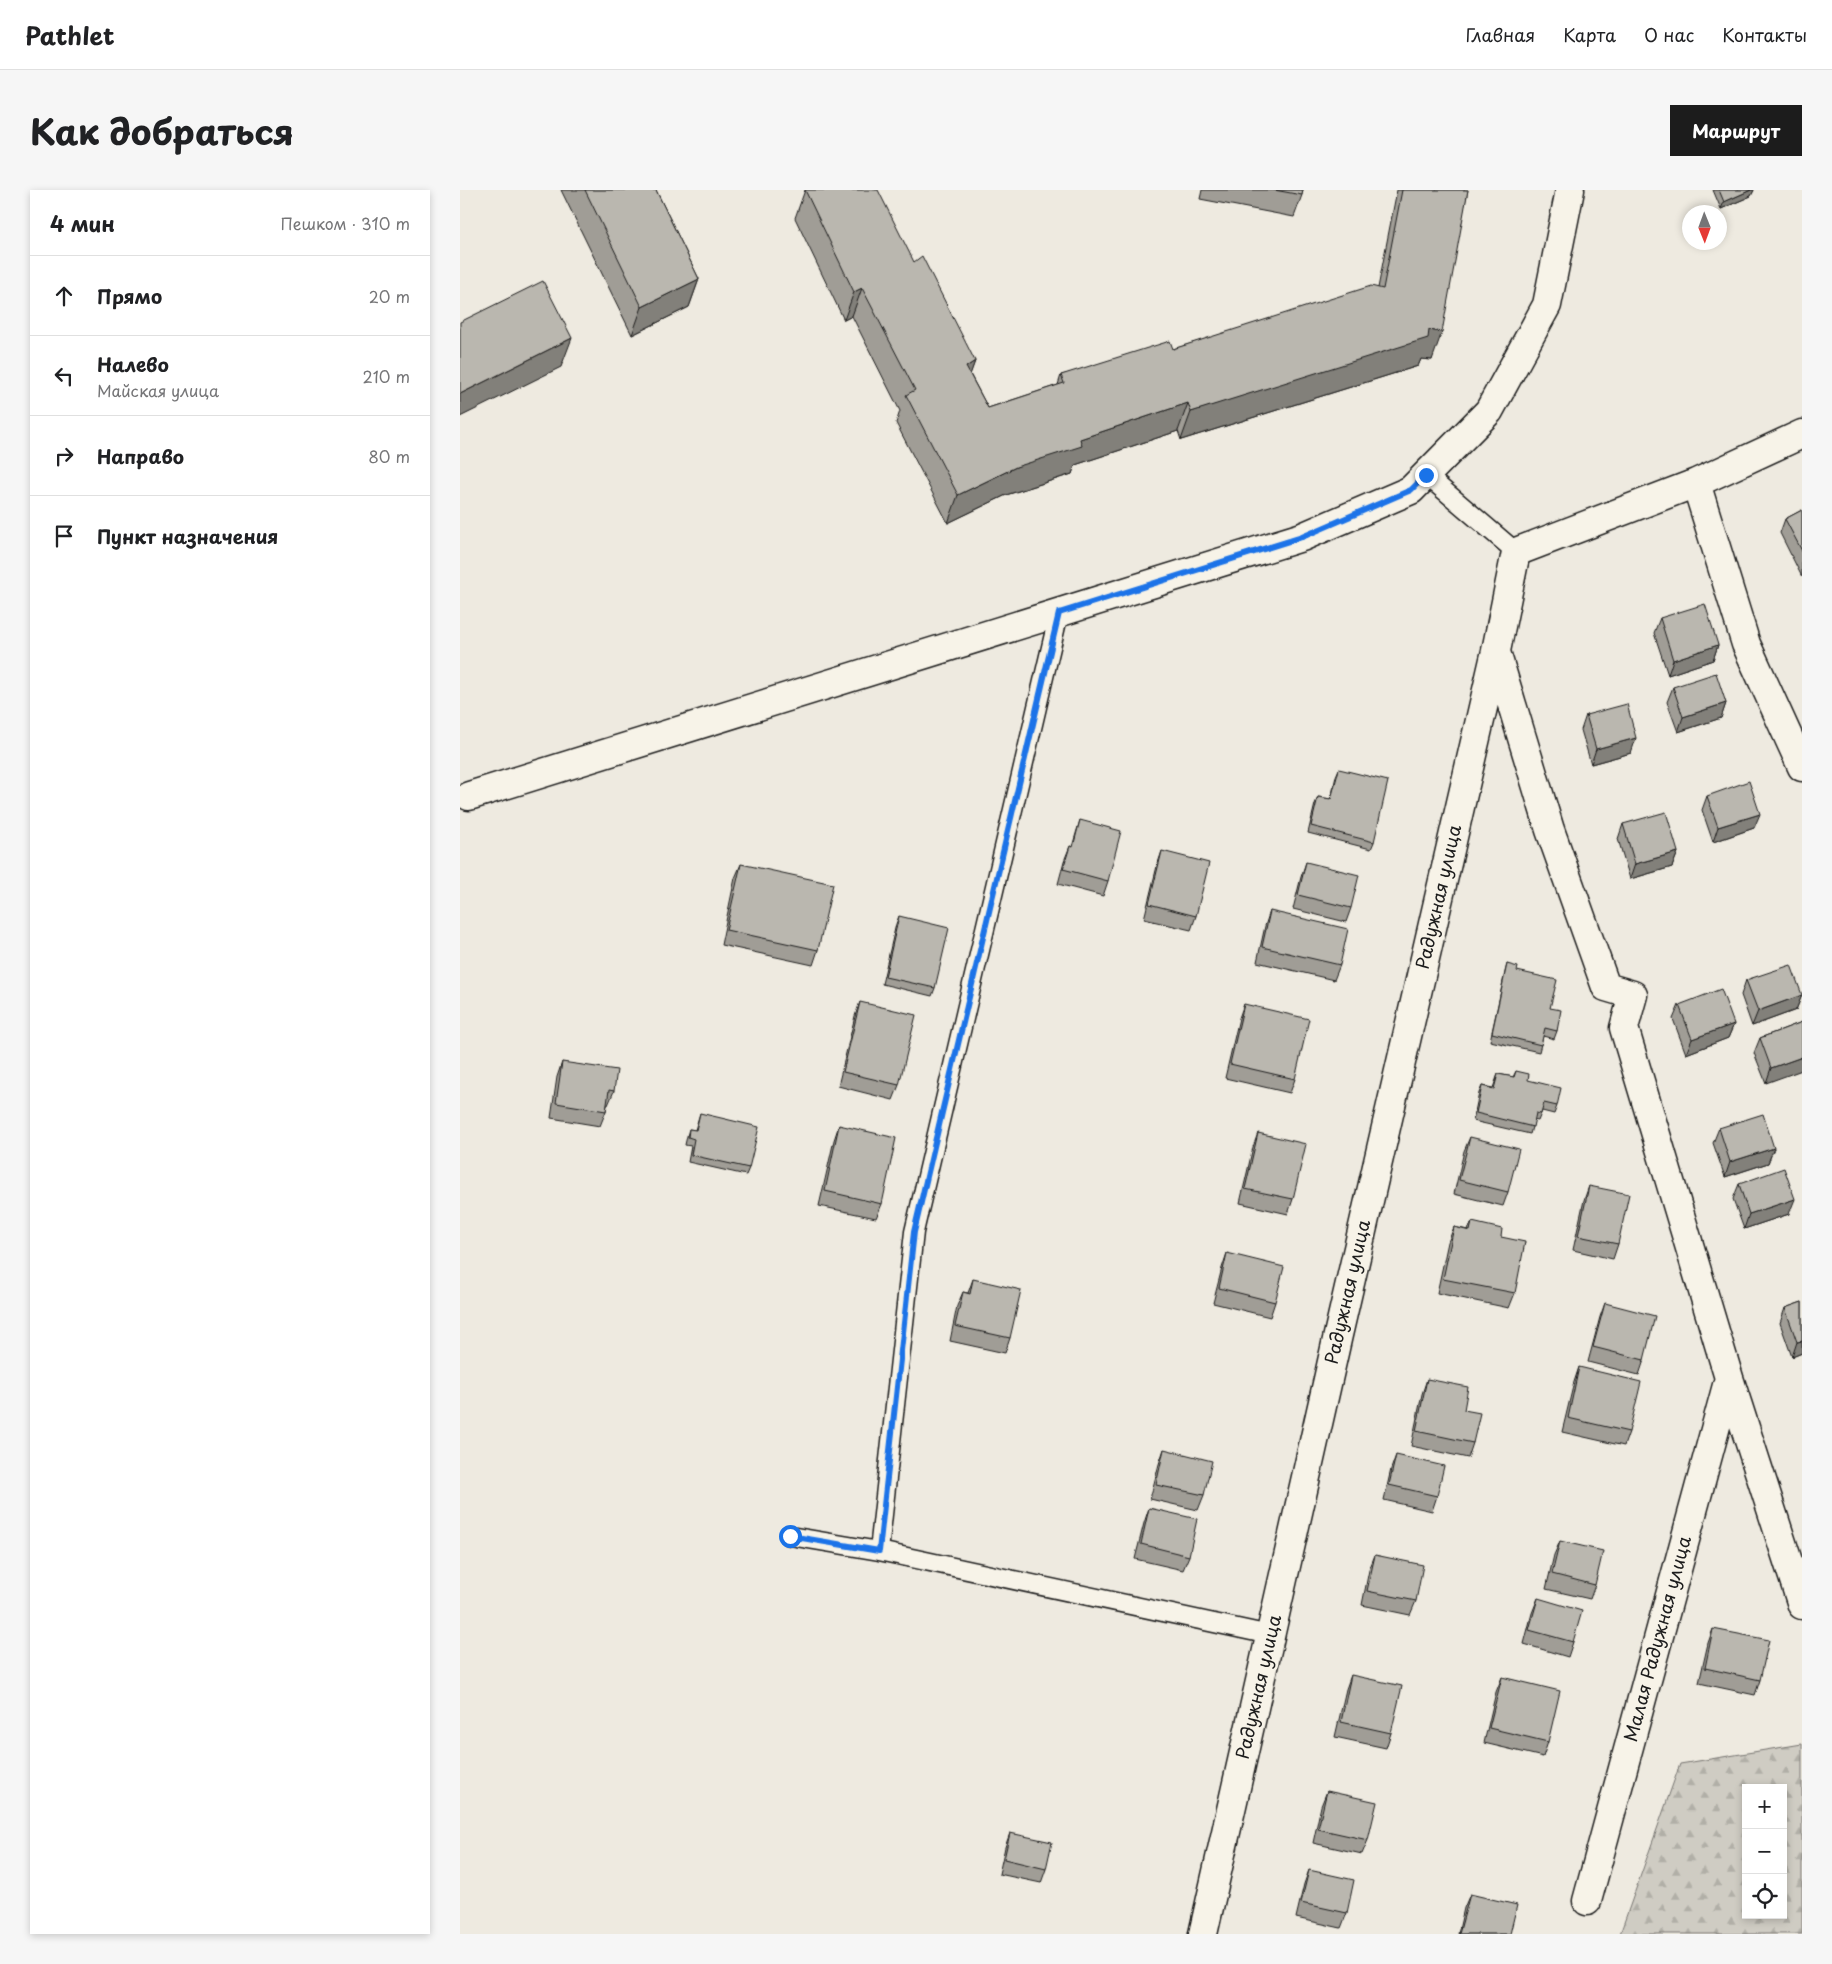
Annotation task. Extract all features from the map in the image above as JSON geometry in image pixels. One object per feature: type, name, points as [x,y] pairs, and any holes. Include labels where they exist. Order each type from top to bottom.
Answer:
[{"type":"street","points":[[469,796],[1302,537],[1411,490],[1490,411],[1547,305],[1570,190]]},
{"type":"street","points":[[1516,552],[1696,483],[1802,434]]},
{"type":"street","points":[[1696,483],[1746,644],[1802,767]]},
{"type":"street","name":"Радужная улица","points":[[1203,1934],[1338,1336],[1496,651],[1516,552]]},
{"type":"street","points":[[1496,651],[1550,830],[1606,987],[1633,995],[1624,1028],[1729,1378],[1802,1605]]},
{"type":"street","name":"Малая Радужная улица","points":[[1587,1901],[1729,1378]]},
{"type":"lane","points":[[1426,475],[1516,552]]},
{"type":"lane","points":[[879,1551],[914,1232],[1059,613]]},
{"type":"lane","points":[[790,1536],[879,1551],[1270,1635]]},
{"type":"green space","points":[[1802,1744],[1802,1934],[1620,1934],[1680,1764]]},
{"type":"building","points":[[585,190],[656,190],[699,279],[642,307]]},
{"type":"building","points":[[805,190],[878,190],[914,262],[922,256],[975,361],[966,367],[988,408],[1064,383],[1061,375],[1170,341],[1173,349],[1371,286],[1383,289],[1402,190],[1468,190],[1442,332],[1429,330],[1428,338],[1191,412],[1188,403],[1080,439],[1082,446],[1016,467],[958,495],[906,395],[915,390],[862,288],[854,292]]},
{"type":"building","points":[[1274,190],[1303,190],[1302,195]]},
{"type":"building","points":[[1719,190],[1751,190],[1724,202]]},
{"type":"building","points":[[543,281],[572,338],[460,394],[460,322]]},
{"type":"building","points":[[1802,510],[1802,551],[1785,519]]},
{"type":"building","points":[[1705,604],[1718,645],[1673,660],[1660,618]]},
{"type":"building","points":[[1716,673],[1726,703],[1683,717],[1673,687]]},
{"type":"building","points":[[1627,704],[1636,738],[1596,749],[1586,715]]},
{"type":"building","points":[[1339,769],[1388,781],[1374,842],[1311,826],[1318,797],[1331,799]]},
{"type":"building","points":[[1749,781],[1760,814],[1718,827],[1707,796]]},
{"type":"building","points":[[1666,812],[1678,852],[1635,864],[1623,824]]},
{"type":"building","points":[[1080,820],[1121,831],[1108,881],[1063,869],[1070,846],[1073,847]]},
{"type":"building","points":[[1162,851],[1209,863],[1196,916],[1149,904]]},
{"type":"building","points":[[1306,862],[1359,875],[1351,908],[1298,895]]},
{"type":"building","points":[[741,864],[833,884],[818,950],[726,930]]},
{"type":"building","points":[[1270,911],[1348,929],[1340,965],[1262,947]]},
{"type":"building","points":[[899,916],[949,928],[935,988],[885,977]]},
{"type":"building","points":[[1507,964],[1518,967],[1517,971],[1557,980],[1550,1008],[1561,1010],[1557,1031],[1545,1028],[1541,1045],[1492,1033]]},
{"type":"building","points":[[1791,965],[1802,995],[1758,1011],[1746,980]]},
{"type":"building","points":[[1721,989],[1734,1024],[1692,1039],[1679,1005]]},
{"type":"building","points":[[860,1002],[916,1015],[899,1085],[843,1072]]},
{"type":"building","points":[[1244,1004],[1309,1019],[1295,1079],[1230,1064]]},
{"type":"building","points":[[1802,1022],[1802,1057],[1771,1068],[1760,1038]]},
{"type":"building","points":[[562,1062],[617,1070],[614,1091],[609,1090],[606,1111],[556,1103]]},
{"type":"building","points":[[1516,1071],[1529,1074],[1528,1080],[1561,1088],[1557,1106],[1544,1103],[1541,1114],[1536,1113],[1533,1127],[1476,1113],[1482,1086],[1494,1089],[1498,1074],[1514,1077]]},
{"type":"building","points":[[700,1113],[759,1127],[749,1168],[691,1155],[694,1139],[688,1137],[689,1129],[696,1130]]},
{"type":"building","points":[[1763,1114],[1774,1148],[1730,1162],[1719,1128]]},
{"type":"building","points":[[839,1125],[896,1138],[882,1204],[825,1191]]},
{"type":"building","points":[[1258,1133],[1306,1144],[1293,1199],[1245,1189]]},
{"type":"building","points":[[1470,1137],[1519,1149],[1508,1192],[1459,1180]]},
{"type":"building","points":[[1784,1168],[1795,1199],[1749,1214],[1739,1184]]},
{"type":"building","points":[[1589,1186],[1629,1194],[1618,1244],[1578,1236]]},
{"type":"building","points":[[1472,1222],[1502,1229],[1501,1237],[1525,1242],[1515,1293],[1443,1279],[1454,1227],[1470,1231]]},
{"type":"building","points":[[1227,1253],[1284,1267],[1275,1302],[1219,1288]]},
{"type":"building","points":[[973,1279],[1021,1290],[1010,1338],[955,1326],[963,1292],[970,1294]]},
{"type":"building","points":[[1802,1302],[1802,1341],[1797,1342],[1785,1308]]},
{"type":"building","points":[[1605,1303],[1655,1316],[1644,1360],[1593,1347]]},
{"type":"building","points":[[1579,1367],[1641,1382],[1629,1432],[1568,1418]]},
{"type":"building","points":[[1427,1379],[1468,1387],[1464,1410],[1480,1413],[1473,1443],[1416,1431]]},
{"type":"building","points":[[1164,1449],[1212,1461],[1204,1495],[1156,1485]]},
{"type":"building","points":[[1396,1455],[1444,1466],[1437,1496],[1389,1485]]},
{"type":"building","points":[[1149,1508],[1197,1519],[1189,1556],[1141,1544]]},
{"type":"building","points":[[1560,1541],[1603,1551],[1595,1585],[1552,1574]]},
{"type":"building","points":[[1375,1555],[1423,1565],[1416,1601],[1367,1591]]},
{"type":"building","points":[[1538,1598],[1582,1611],[1573,1642],[1529,1630]]},
{"type":"building","points":[[1713,1629],[1769,1640],[1760,1680],[1705,1668]]},
{"type":"building","points":[[1351,1675],[1402,1686],[1391,1733],[1341,1722]]},
{"type":"building","points":[[1502,1677],[1560,1691],[1548,1742],[1489,1728]]},
{"type":"building","points":[[1327,1791],[1377,1802],[1368,1840],[1318,1829]]},
{"type":"building","points":[[1010,1833],[1052,1842],[1046,1869],[1004,1859]]},
{"type":"building","points":[[1309,1870],[1354,1880],[1347,1913],[1301,1903]]},
{"type":"building","points":[[1470,1894],[1517,1905],[1510,1934],[1459,1934]]},
{"type":"route","points":[[790,1536],[879,1551],[914,1232],[1059,613],[1302,537],[1411,490],[1426,475]]}]
